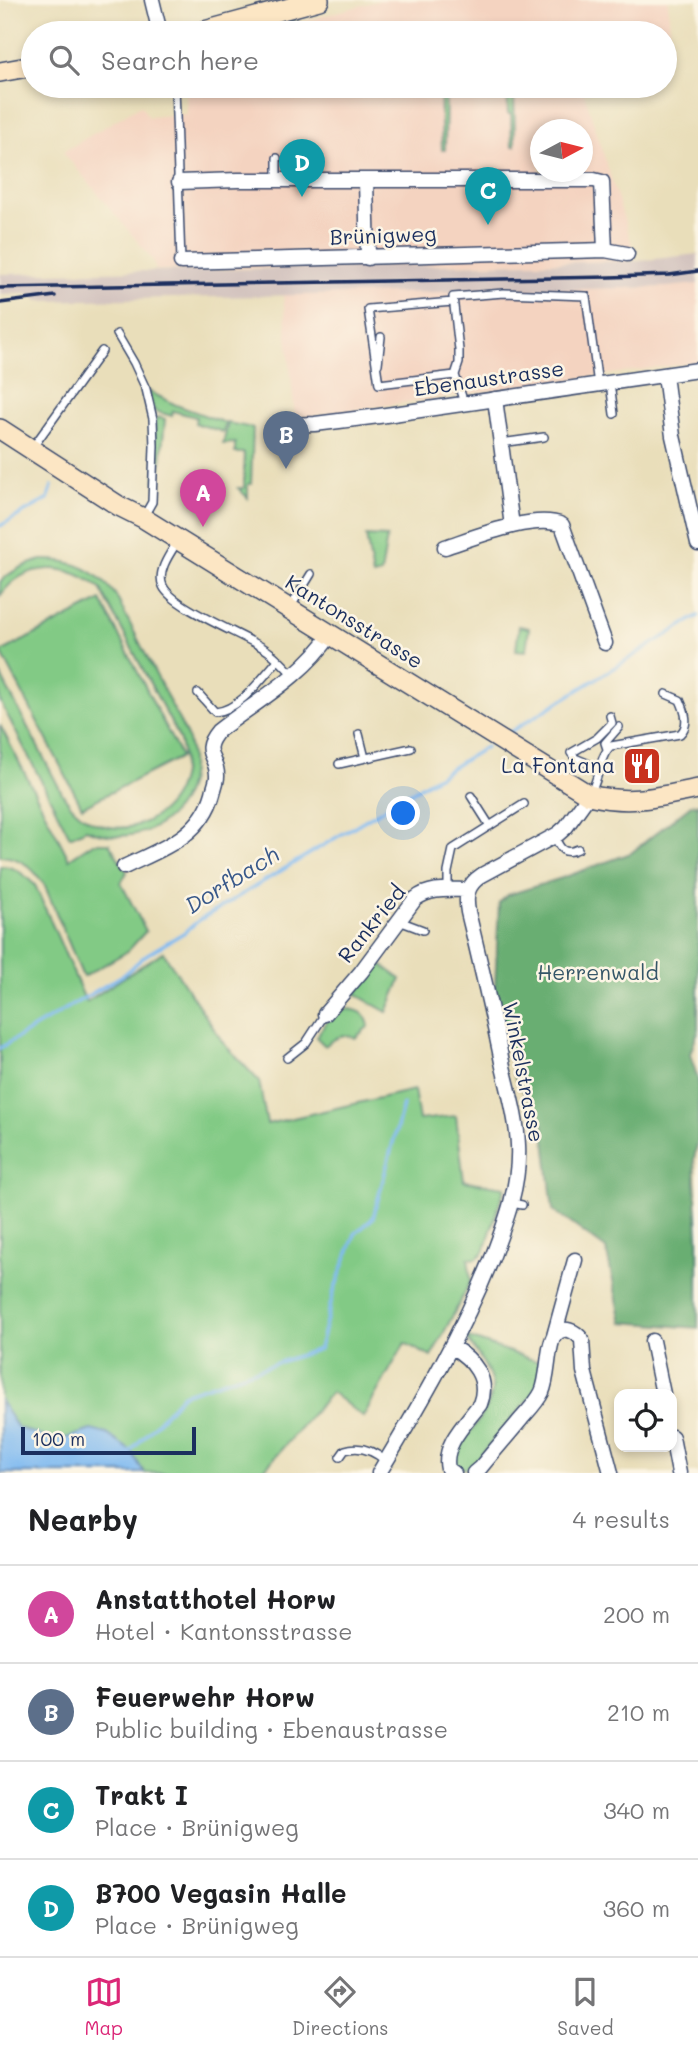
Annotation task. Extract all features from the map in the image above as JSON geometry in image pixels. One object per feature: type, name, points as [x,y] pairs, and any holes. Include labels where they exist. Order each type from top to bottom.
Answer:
[{"type":"main road","points":[[253,21],[319,0]]},
{"type":"main road","points":[[0,72],[21,68]]},
{"type":"main road","name":"Kantonsstrasse","points":[[0,429],[119,506],[143,518],[589,795],[630,801],[698,789]]},
{"type":"street","points":[[152,0],[157,21]]},
{"type":"street","points":[[178,182],[531,179],[602,182],[605,250]]},
{"type":"street","points":[[366,180],[368,258]]},
{"type":"street","name":"Brünigweg","points":[[181,262],[605,250],[627,254]]},
{"type":"street","name":"Ebenaustrasse","points":[[285,425],[315,424],[698,370]]},
{"type":"street","points":[[666,375],[673,436],[698,544]]},
{"type":"street","points":[[495,400],[512,526]]},
{"type":"street","points":[[444,547],[512,526],[554,522],[562,525],[605,643]]},
{"type":"street","points":[[124,867],[184,837],[197,825],[210,802],[217,776],[209,750],[213,737],[293,676],[316,655],[331,634]]},
{"type":"street","points":[[468,890],[482,875],[566,827],[589,795]]},
{"type":"street","name":"Rankried","points":[[325,1014],[421,895],[437,890],[468,890]]},
{"type":"street","name":"Winkelstrasse","points":[[382,1467],[452,1347],[517,1204],[516,1125],[468,912],[468,890]]},
{"type":"street","points":[[474,1473],[540,1396],[547,1381],[550,1348],[575,1260]]},
{"type":"street","points":[[554,1336],[566,1330],[578,1334],[582,1340],[611,1473]]},
{"type":"street","points":[[652,1341],[662,1389]]},
{"type":"street","points":[[452,1347],[469,1359],[484,1384],[480,1404],[447,1451],[448,1469],[454,1473]]},
{"type":"street","points":[[675,1452],[679,1473]]},
{"type":"lane","points":[[175,98],[181,262]]},
{"type":"lane","points":[[277,158],[277,180]]},
{"type":"lane","points":[[464,404],[455,375],[459,350],[453,297],[504,293],[586,296],[604,384],[614,414]]},
{"type":"lane","points":[[453,302],[368,309],[379,384],[455,375]]},
{"type":"lane","points":[[117,334],[146,388],[153,419],[152,502],[143,518]]},
{"type":"lane","points":[[377,372],[381,337]]},
{"type":"lane","points":[[32,449],[102,351]]},
{"type":"lane","points":[[500,443],[544,437]]},
{"type":"lane","points":[[178,540],[163,568],[161,579],[164,588],[181,603],[267,650],[293,676]]},
{"type":"lane","points":[[289,609],[311,574]]},
{"type":"lane","points":[[198,693],[215,712],[223,712],[253,689],[278,660]]},
{"type":"lane","points":[[597,738],[606,746],[611,746],[680,734],[686,724],[683,706],[680,700],[666,694]]},
{"type":"lane","points":[[587,763],[575,758],[571,753],[597,738],[611,723],[610,716]]},
{"type":"lane","points":[[589,795],[596,785],[606,746],[619,727]]},
{"type":"lane","points":[[359,734],[365,758]]},
{"type":"lane","points":[[340,764],[411,748]]},
{"type":"lane","points":[[471,796],[490,826]]},
{"type":"lane","points":[[448,890],[448,872],[453,849],[523,804]]},
{"type":"lane","points":[[554,836],[564,851],[573,852],[578,849]]},
{"type":"lane","points":[[399,921],[423,930]]},
{"type":"lane","points":[[287,1058],[306,1043],[325,1014]]},
{"type":"lane","points":[[340,1457],[345,1450],[356,1448],[375,1452],[382,1467]]},
{"type":"shaded area","points":[[381,0],[668,0],[669,21],[305,21]]},
{"type":"shaded area","points":[[186,98],[586,98],[592,119],[530,119],[530,182],[593,182],[593,121],[636,257],[628,261],[156,270],[153,260],[63,152],[141,105],[148,117],[187,114]]},
{"type":"shaded area","points":[[698,254],[698,284],[666,287],[39,301],[25,293],[0,294],[0,274],[638,261]]},
{"type":"shaded area","points":[[698,284],[698,362],[295,418],[283,294],[666,287]]},
{"type":"green space","points":[[279,18],[299,19],[292,21],[269,21]]},
{"type":"green space","points":[[440,98],[446,98],[445,150],[442,150]]},
{"type":"green space","points":[[507,98],[514,98],[515,146],[512,146],[511,114],[508,114]]},
{"type":"green space","points":[[148,391],[176,405],[226,423],[223,432],[195,423],[196,417],[173,411],[172,416],[154,411]]},
{"type":"green space","points":[[158,417],[165,419],[159,482],[155,482],[155,420]]},
{"type":"green space","points":[[228,423],[253,428],[248,498],[238,488],[244,488],[244,453],[235,453],[235,443],[223,444]]},
{"type":"green space","points":[[366,536],[387,537],[381,574],[373,576]]},
{"type":"green space","points":[[42,560],[63,561],[83,567],[108,585],[186,734],[191,758],[189,780],[182,800],[169,816],[153,828],[133,835],[110,835],[86,829],[70,837],[0,701],[0,674],[62,793],[80,814],[102,825],[124,827],[146,822],[164,809],[177,790],[183,766],[179,738],[100,588],[75,574],[48,569],[22,576],[10,584],[0,596],[0,582],[20,568]]},
{"type":"green space","points":[[101,600],[181,757],[82,807],[1,652]]},
{"type":"green space","points":[[519,626],[529,628],[526,651],[516,650]]},
{"type":"green space","points":[[0,725],[69,859],[93,843],[109,843],[127,872],[121,883],[146,931],[128,951],[83,977],[41,880],[21,861],[0,856]]},
{"type":"green space","name":"Herrenwald","points":[[698,804],[698,1031],[690,1054],[698,1080],[698,1141],[694,1159],[698,1239],[698,1328],[622,1322],[606,1249],[553,1210],[543,1123],[515,1078],[495,988],[499,903],[508,895],[631,853],[691,805]]},
{"type":"green space","points":[[0,866],[15,869],[35,885],[86,1002],[163,952],[224,1044],[259,1081],[267,1124],[414,1090],[419,1120],[456,1116],[464,1181],[505,1187],[484,1252],[476,1259],[468,1258],[471,1281],[431,1357],[405,1343],[363,1417],[331,1392],[261,1473],[144,1473],[144,1470],[91,1430],[67,1438],[46,1438],[18,1428],[0,1401]]},
{"type":"green space","points":[[380,964],[401,979],[387,1012],[355,994]]},
{"type":"green space","points":[[346,1009],[361,1013],[369,1026],[355,1038],[339,1037],[325,1046],[316,1037],[328,1020]]},
{"type":"green space","points":[[466,1337],[542,1363],[539,1385],[534,1393],[471,1467],[463,1469],[453,1464],[452,1455],[484,1412],[492,1393],[485,1366]]},
{"type":"water","points":[[0,1401],[18,1428],[46,1438],[67,1438],[91,1430],[107,1434],[131,1451],[144,1473],[0,1473]]},
{"type":"waterway","points":[[0,526],[48,499],[52,486]]},
{"type":"waterway","name":"Dorfbach","points":[[510,732],[698,616]]},
{"type":"waterway","name":"Dorfbach","points":[[0,1048],[123,975],[146,955],[198,921],[486,747]]},
{"type":"waterway","points":[[131,1451],[183,1394],[319,1349],[334,1291],[355,1234],[373,1218],[403,1105]]},
{"type":"railway","points":[[0,288],[610,277],[698,271]]},
{"type":"railway","points":[[0,303],[55,296]]},
{"type":"place","name":"B700 Vegasin Halle","points":[[302,197]]},
{"type":"place","name":"Trakt I","points":[[488,225]]},
{"type":"place","name":"Feuerwehr Horw","points":[[286,469]]},
{"type":"place","name":"Anstatthotel Horw","points":[[203,527]]},
{"type":"place","name":"La Fontana","points":[[642,766]]}]
